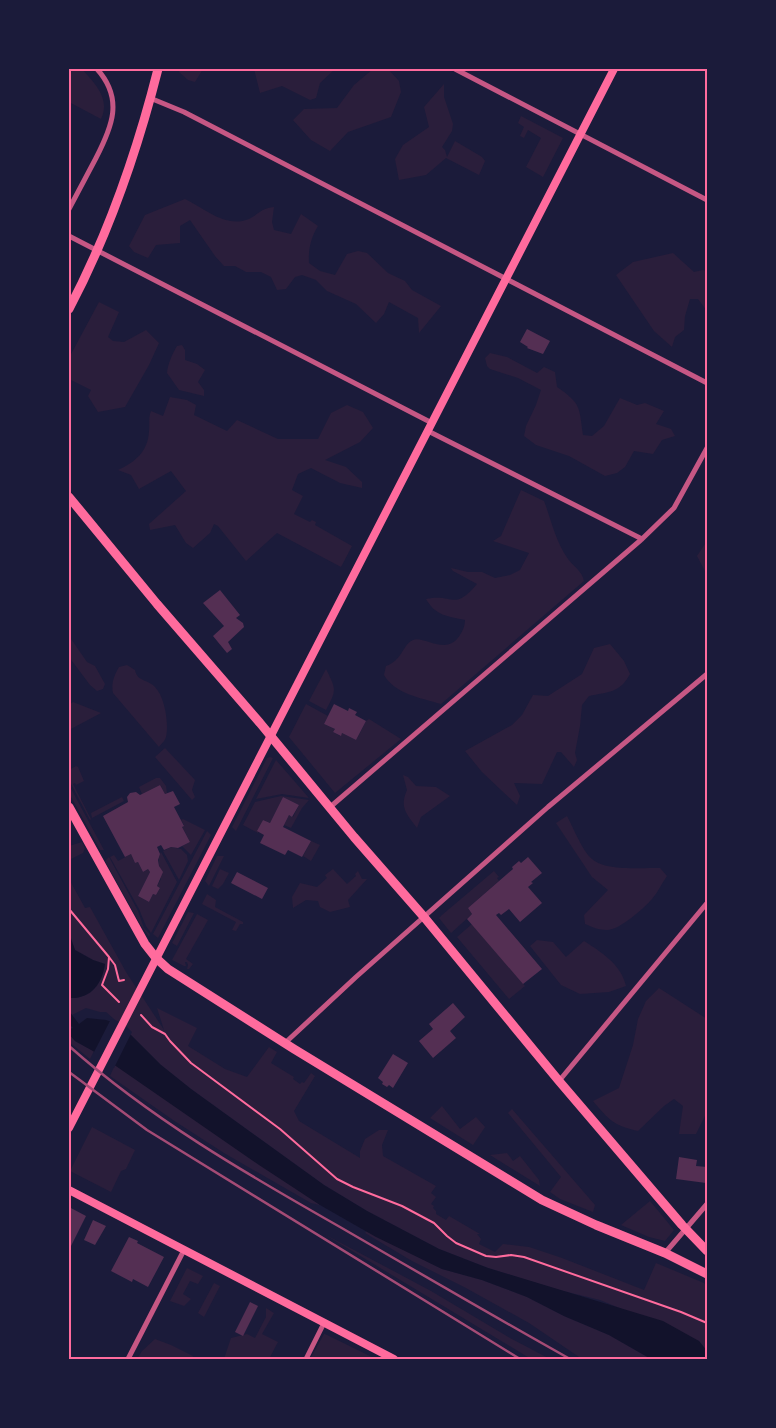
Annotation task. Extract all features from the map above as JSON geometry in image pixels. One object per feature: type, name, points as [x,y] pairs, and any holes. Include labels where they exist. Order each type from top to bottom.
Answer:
[{"type":"main road","points":[[69,309],[98,250],[131,164],[158,69]]},
{"type":"main road","points":[[69,1128],[377,526],[428,431],[614,69]]},
{"type":"main road","points":[[69,497],[329,808],[424,917],[559,1081],[707,1252]]},
{"type":"main road","points":[[69,807],[146,944],[156,958],[188,983],[542,1200],[589,1222],[665,1253],[707,1274]]},
{"type":"main road","points":[[69,1190],[394,1359]]},
{"type":"street","points":[[69,209],[102,146],[112,119],[113,100],[111,93],[103,75],[97,69]]},
{"type":"street","points":[[456,69],[707,200]]},
{"type":"street","points":[[150,98],[191,115],[707,384]]},
{"type":"street","points":[[69,236],[432,423]]},
{"type":"street","points":[[428,431],[642,539]]},
{"type":"street","points":[[329,808],[642,539],[674,508],[707,448]]},
{"type":"street","points":[[285,1043],[548,807],[707,674]]},
{"type":"street","points":[[559,1081],[707,903]]},
{"type":"street","points":[[665,1253],[707,1204]]},
{"type":"street","points":[[128,1359],[184,1250]]},
{"type":"street","points":[[306,1359],[324,1323]]},
{"type":"path","points":[[69,909],[115,965],[119,981],[124,980]]},
{"type":"path","points":[[108,957],[108,969],[102,985],[119,1002]]},
{"type":"path","points":[[141,1015],[152,1027],[165,1034],[191,1063],[280,1129],[337,1178],[353,1187],[402,1206],[434,1223],[456,1243],[486,1256],[496,1258],[511,1255],[524,1257],[682,1312],[707,1323]]},
{"type":"shaded area","points":[[69,69],[82,69],[100,91],[104,104],[101,119],[69,102]]},
{"type":"shaded area","points":[[180,69],[203,69],[195,82],[188,80],[179,72]]},
{"type":"shaded area","points":[[254,69],[335,69],[320,83],[316,98],[310,100],[282,86],[260,93]]},
{"type":"shaded area","points":[[373,69],[388,69],[399,81],[401,92],[391,117],[348,132],[330,151],[311,140],[293,120],[304,109],[337,108],[354,85]]},
{"type":"shaded area","points":[[444,84],[444,97],[453,124],[452,131],[442,147],[447,157],[455,141],[482,157],[485,161],[479,175],[446,158],[426,175],[399,180],[395,159],[403,145],[429,127],[424,107]]},
{"type":"shaded area","points":[[521,116],[563,138],[543,177],[526,167],[541,138],[528,130],[524,138],[520,136],[524,127],[518,123]]},
{"type":"shaded area","points":[[185,199],[214,216],[230,221],[246,220],[262,210],[274,207],[272,222],[274,230],[291,234],[301,214],[318,226],[310,244],[309,263],[320,271],[335,275],[347,254],[358,251],[367,253],[388,273],[405,281],[412,290],[441,306],[419,333],[418,318],[389,302],[384,314],[376,323],[356,304],[327,291],[316,280],[302,275],[295,277],[286,289],[277,290],[271,277],[261,272],[246,272],[235,266],[224,266],[190,220],[180,226],[180,243],[156,245],[148,258],[134,252],[129,246],[145,215]]},
{"type":"shaded area","points":[[673,253],[694,272],[707,271],[707,311],[698,299],[690,299],[685,316],[684,330],[675,337],[672,347],[654,331],[616,275],[633,262]]},
{"type":"shaded area","points":[[99,302],[119,312],[108,337],[113,341],[124,342],[146,330],[159,343],[125,407],[98,412],[88,396],[91,390],[69,379],[69,358]]},
{"type":"shaded area","points":[[182,345],[185,350],[185,360],[197,364],[205,370],[198,382],[204,390],[204,396],[179,390],[167,373],[169,362],[175,349],[177,346]]},
{"type":"shaded area","points":[[490,353],[507,357],[537,373],[544,367],[555,372],[557,387],[571,398],[578,407],[583,435],[592,436],[604,426],[620,398],[637,405],[645,403],[664,411],[656,424],[671,429],[675,436],[662,440],[653,454],[634,451],[625,467],[617,473],[605,476],[569,456],[536,445],[524,436],[526,426],[541,390],[518,378],[490,369],[485,358]]},
{"type":"shaded area","points":[[170,397],[187,400],[196,405],[194,415],[227,431],[237,420],[278,439],[318,439],[331,413],[347,405],[363,412],[373,428],[360,442],[325,460],[346,467],[362,482],[362,488],[340,483],[311,468],[298,474],[292,490],[303,496],[294,514],[310,522],[312,520],[316,522],[315,525],[352,546],[341,567],[277,533],[246,561],[218,526],[214,524],[210,533],[193,548],[186,543],[175,525],[150,530],[149,524],[186,491],[171,471],[139,489],[131,475],[118,470],[140,455],[148,438],[151,411],[163,416]]},
{"type":"shaded area","points":[[521,490],[544,501],[560,545],[568,559],[582,574],[584,581],[441,704],[417,697],[395,687],[384,675],[386,666],[399,657],[410,642],[417,639],[435,644],[449,644],[455,641],[464,628],[465,620],[438,612],[426,599],[458,599],[463,597],[477,584],[453,571],[451,568],[468,572],[482,572],[495,578],[510,575],[520,570],[529,553],[493,541],[501,536]]},
{"type":"shaded area","points":[[707,541],[707,575],[697,556]]},
{"type":"shaded area","points":[[69,636],[87,662],[95,666],[105,684],[103,689],[97,691],[90,685],[69,657]]},
{"type":"shaded area","points":[[610,644],[624,661],[630,674],[618,688],[613,691],[589,696],[582,705],[575,753],[577,760],[574,767],[561,752],[557,752],[542,784],[514,783],[520,796],[517,805],[482,772],[465,751],[512,725],[522,715],[533,695],[548,696],[582,674],[594,648]]},
{"type":"shaded area","points":[[127,665],[135,670],[140,679],[155,687],[161,697],[165,711],[167,732],[159,747],[113,693],[114,677],[117,670],[119,667]]},
{"type":"shaded area","points":[[326,669],[334,690],[326,710],[309,701]]},
{"type":"shaded area","points":[[73,702],[101,713],[69,730],[69,705]]},
{"type":"shaded area","points":[[306,704],[328,716],[324,724],[335,729],[333,732],[340,736],[342,733],[356,740],[369,719],[401,739],[335,793],[289,737]]},
{"type":"shaded area","points":[[165,748],[195,780],[192,790],[195,797],[192,800],[155,757]]},
{"type":"shaded area","points":[[267,758],[273,758],[236,831],[232,827]]},
{"type":"shaded area","points":[[276,760],[309,798],[282,794],[256,799]]},
{"type":"shaded area","points":[[76,766],[84,781],[76,785],[75,783],[73,784],[90,820],[69,780],[69,770]]},
{"type":"shaded area","points":[[403,775],[408,777],[416,786],[436,787],[450,796],[421,817],[417,828],[405,810],[404,802],[407,790]]},
{"type":"shaded area","points":[[156,778],[160,778],[166,786],[167,793],[165,794],[160,785],[142,794],[139,787]]},
{"type":"shaded area","points":[[69,785],[104,850],[100,850],[69,793]]},
{"type":"shaded area","points":[[281,796],[309,800],[302,808],[291,828],[284,825],[289,815],[293,817],[299,805],[283,797],[270,823],[263,820],[258,833],[243,825],[255,802]]},
{"type":"shaded area","points":[[122,797],[124,801],[92,818],[91,813]]},
{"type":"shaded area","points":[[567,816],[579,841],[594,861],[612,867],[660,868],[667,876],[648,903],[631,918],[612,929],[604,930],[585,924],[584,915],[608,890],[592,877],[556,823]]},
{"type":"shaded area","points":[[183,819],[205,830],[191,855],[182,846],[190,842],[182,827],[184,825],[181,820]]},
{"type":"shaded area","points":[[207,831],[211,835],[158,938],[153,934]]},
{"type":"shaded area","points":[[311,841],[320,845],[311,861],[303,856]]},
{"type":"shaded area","points":[[82,842],[85,848],[83,853],[69,860],[69,846]]},
{"type":"shaded area","points":[[171,847],[181,849],[187,855],[188,861],[179,880],[163,851]]},
{"type":"shaded area","points":[[161,852],[177,882],[151,933],[110,857],[114,855],[118,861],[131,854],[135,863],[138,862],[143,872],[148,869],[150,872],[138,896],[149,902],[153,894],[156,895],[160,888],[157,886],[161,879],[159,861]]},
{"type":"shaded area","points":[[217,856],[224,856],[209,886],[205,881]]},
{"type":"shaded area","points":[[109,857],[138,911],[144,928],[150,934],[149,937],[105,861]]},
{"type":"shaded area","points":[[220,869],[229,873],[218,889],[212,886]]},
{"type":"shaded area","points":[[333,869],[347,884],[356,876],[355,874],[358,871],[362,879],[367,879],[348,900],[350,907],[330,912],[320,907],[318,901],[306,900],[293,908],[292,897],[300,883],[317,887],[327,878],[325,875]]},
{"type":"shaded area","points":[[494,871],[499,877],[497,878],[499,881],[468,908],[472,914],[451,933],[439,918]]},
{"type":"shaded area","points":[[69,879],[85,908],[90,907],[126,972],[164,1030],[157,1008],[197,1028],[188,1046],[225,1069],[247,1077],[269,1047],[277,1052],[271,1063],[294,1077],[293,1079],[300,1084],[304,1083],[311,1073],[315,1076],[294,1111],[299,1121],[360,1158],[360,1151],[365,1139],[379,1130],[388,1130],[382,1145],[383,1156],[436,1186],[431,1193],[436,1197],[431,1204],[434,1206],[436,1214],[446,1220],[449,1216],[480,1234],[477,1234],[481,1239],[479,1244],[495,1252],[503,1244],[529,1247],[644,1290],[656,1263],[704,1283],[707,1287],[707,1351],[699,1341],[600,1300],[559,1290],[488,1268],[439,1249],[367,1211],[324,1185],[191,1089],[161,1065],[106,1012],[86,1008],[72,1015],[69,1011],[69,998],[83,996],[94,989],[101,978],[105,964],[75,950],[69,933]]},
{"type":"shaded area","points":[[207,894],[216,900],[215,907],[243,922],[236,931],[232,930],[236,922],[202,904]]},
{"type":"shaded area","points":[[188,912],[194,913],[177,946],[172,943]]},
{"type":"shaded area","points":[[197,914],[208,920],[186,959],[193,964],[187,969],[187,962],[185,962],[186,966],[184,966],[172,960]]},
{"type":"shaded area","points":[[472,924],[525,986],[509,999],[457,937]]},
{"type":"shaded area","points":[[69,933],[75,950],[105,964],[101,978],[94,989],[77,998],[69,998]]},
{"type":"shaded area","points":[[537,940],[553,942],[566,957],[584,941],[610,959],[620,971],[626,986],[609,992],[580,994],[561,985],[530,946]]},
{"type":"shaded area","points":[[659,988],[707,1019],[707,1112],[696,1134],[679,1134],[683,1106],[674,1099],[638,1131],[612,1121],[593,1101],[619,1088],[633,1045],[638,1019],[646,1001]]},
{"type":"shaded area","points":[[69,1011],[79,1024],[87,1018],[106,1020],[121,1025],[161,1065],[191,1089],[324,1185],[367,1211],[439,1249],[488,1268],[663,1321],[699,1341],[707,1351],[707,1359],[651,1359],[609,1335],[564,1316],[527,1297],[482,1280],[442,1269],[376,1237],[320,1205],[100,1055],[75,1041],[69,1034],[69,1028],[73,1028],[69,1024],[71,1025],[69,1022]]},
{"type":"shaded area","points":[[69,1034],[75,1041],[94,1051],[90,1059],[69,1042]]},
{"type":"shaded area","points":[[115,1065],[320,1205],[311,1203],[224,1153],[173,1120],[110,1076]]},
{"type":"shaded area","points":[[442,1106],[460,1129],[476,1117],[485,1127],[473,1145],[430,1118]]},
{"type":"shaded area","points":[[512,1109],[595,1205],[593,1212],[560,1199],[550,1192],[561,1177],[508,1113]]},
{"type":"shaded area","points":[[92,1127],[135,1150],[126,1169],[121,1171],[111,1192],[70,1171]]},
{"type":"shaded area","points":[[507,1153],[513,1161],[520,1156],[539,1180],[540,1186],[490,1155]]},
{"type":"shaded area","points":[[650,1201],[674,1230],[665,1241],[649,1237],[621,1225]]},
{"type":"shaded area","points":[[367,1231],[442,1269],[482,1280],[527,1297],[564,1316],[609,1335],[651,1359],[582,1359],[529,1323],[412,1261],[365,1233]]},
{"type":"shaded area","points":[[324,1234],[431,1291],[510,1338],[550,1359],[531,1359]]},
{"type":"shaded area","points":[[187,1268],[203,1276],[198,1284],[190,1281],[183,1294],[191,1299],[184,1306],[170,1301]]},
{"type":"shaded area","points":[[214,1283],[220,1286],[204,1317],[198,1313]]},
{"type":"shaded area","points":[[266,1308],[274,1313],[262,1334],[278,1342],[269,1359],[224,1359],[231,1338],[247,1334],[255,1338],[266,1317]]},
{"type":"shaded area","points":[[325,1334],[376,1359],[310,1359]]},
{"type":"shaded area","points":[[155,1339],[193,1356],[192,1359],[137,1359],[142,1351]]},
{"type":"pier","points":[[111,1019],[123,1023],[132,1032],[114,1068],[93,1054]]},
{"type":"building","points":[[527,329],[550,341],[543,354],[527,348],[520,342]]},
{"type":"building","points":[[220,590],[240,615],[236,618],[243,623],[244,627],[228,642],[232,649],[227,653],[213,636],[224,626],[203,603]]},
{"type":"building","points":[[334,704],[348,711],[349,708],[357,712],[355,715],[366,721],[356,740],[342,733],[341,736],[333,732],[335,729],[324,724]]},
{"type":"building","points":[[160,785],[165,794],[173,791],[180,804],[174,807],[190,842],[178,848],[171,847],[164,850],[161,845],[157,847],[160,854],[159,866],[163,872],[157,886],[160,888],[156,895],[153,894],[149,902],[138,896],[150,872],[148,869],[143,872],[138,862],[135,863],[131,854],[125,857],[103,816],[128,802],[127,797],[130,793],[136,792],[140,795]]},
{"type":"building","points":[[283,797],[299,805],[292,817],[289,815],[283,827],[311,841],[302,857],[288,850],[285,855],[260,843],[264,835],[257,831],[263,820],[270,823]]},
{"type":"building","points":[[528,857],[542,873],[528,887],[542,903],[520,922],[509,909],[501,915],[499,913],[496,915],[542,969],[523,984],[467,919],[472,914],[468,908],[513,869],[512,867],[519,861],[521,863]]},
{"type":"building","points":[[237,872],[268,888],[262,899],[231,883]]},
{"type":"building","points":[[453,1003],[465,1017],[450,1031],[456,1038],[433,1058],[419,1041],[433,1029],[429,1024]]},
{"type":"building","points":[[393,1054],[408,1063],[393,1088],[382,1084],[383,1082],[378,1078]]},
{"type":"building","points":[[679,1157],[697,1160],[696,1166],[707,1167],[706,1183],[676,1179]]},
{"type":"building","points":[[69,1207],[86,1216],[69,1250]]},
{"type":"building","points":[[93,1220],[106,1226],[95,1245],[84,1240]]},
{"type":"building","points":[[129,1237],[164,1257],[148,1287],[133,1279],[132,1282],[111,1271]]},
{"type":"building","points":[[250,1302],[258,1306],[243,1336],[235,1332]]},
{"type":"railway","points":[[69,1046],[100,1073],[200,1144],[269,1186],[570,1359]]},
{"type":"railway","points":[[69,1072],[147,1130],[520,1359]]}]
